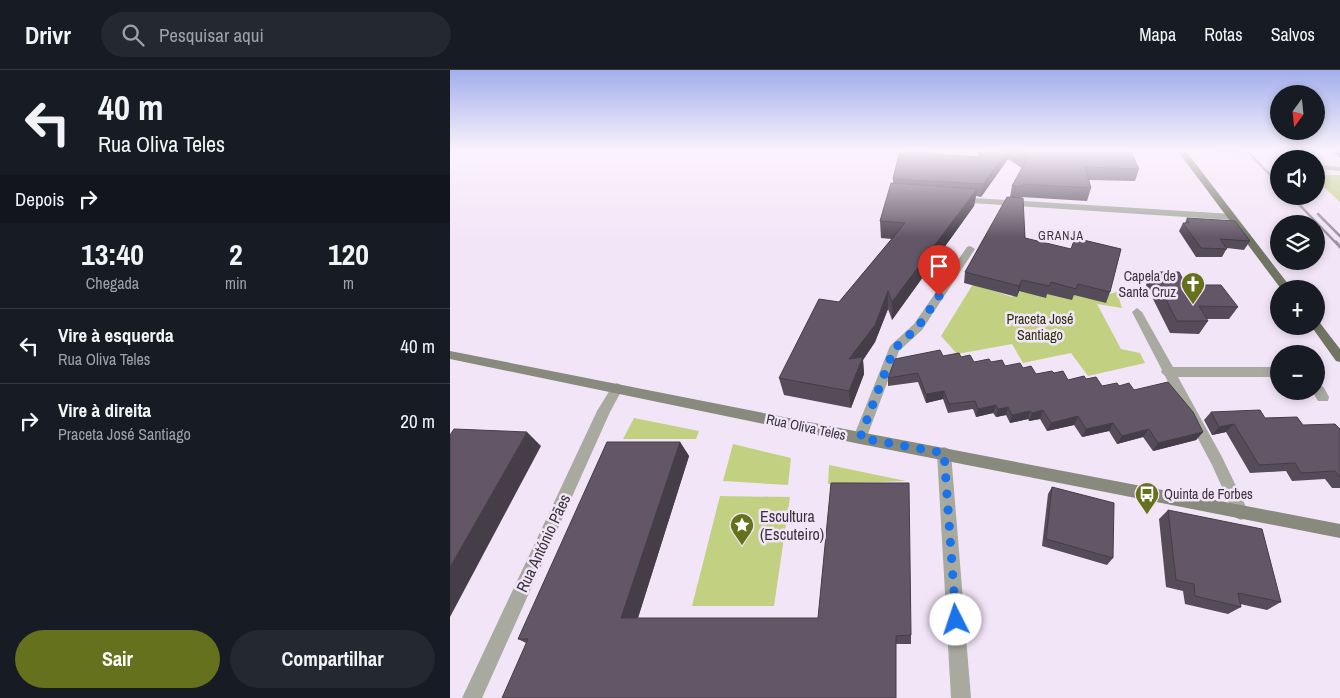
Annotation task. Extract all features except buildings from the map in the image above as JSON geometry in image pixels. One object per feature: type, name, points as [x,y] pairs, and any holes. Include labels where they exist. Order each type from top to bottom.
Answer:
[{"type":"main road","points":[[1203,179],[1280,280]]},
{"type":"main road","points":[[1323,335],[1340,358]]},
{"type":"main road","name":"Rua Oliva Teles","points":[[450,355],[860,438],[1340,531]]},
{"type":"street","points":[[948,200],[1232,217]]},
{"type":"street","points":[[860,438],[894,349],[918,327],[970,249]]},
{"type":"street","points":[[1137,312],[1167,372],[1223,470],[1241,512]]},
{"type":"street","points":[[1167,372],[1270,372]]},
{"type":"street","name":"Rua António Pães","points":[[472,698],[616,388]]},
{"type":"street","points":[[944,453],[961,698]]},
{"type":"green space","points":[[1325,179],[1340,179],[1340,202],[1325,188]]},
{"type":"green space","name":"Praceta José Santiago","points":[[973,284],[1012,297],[1017,287],[1101,296],[1117,292],[1122,308],[1097,304],[1121,349],[1140,353],[1145,363],[1088,376],[1071,353],[1023,363],[1012,344],[957,354],[941,336]]},
{"type":"green space","points":[[634,418],[699,431],[696,439],[623,439]]},
{"type":"green space","points":[[733,444],[791,458],[788,485],[723,481]]},
{"type":"green space","points":[[829,465],[906,481],[828,484]]},
{"type":"green space","points":[[720,496],[790,497],[774,606],[692,606]]},
{"type":"railway","points":[[1300,205],[1337,244]]},
{"type":"railway","points":[[1318,214],[1340,236]]},
{"type":"railway","points":[[1336,242],[1340,247]]},
{"type":"place","name":"Capela de Santa Cruz","points":[[1193,305]]},
{"type":"place","name":"Quinta de Forbes","points":[[1147,515]]},
{"type":"place","name":"Escultura (Escuteiro)","points":[[742,546]]},
{"type":"district","name":"GRANJA","points":[[1061,236]]},
{"type":"route","points":[[939,296],[918,327],[894,349],[860,438],[944,453],[956,620]]}]
